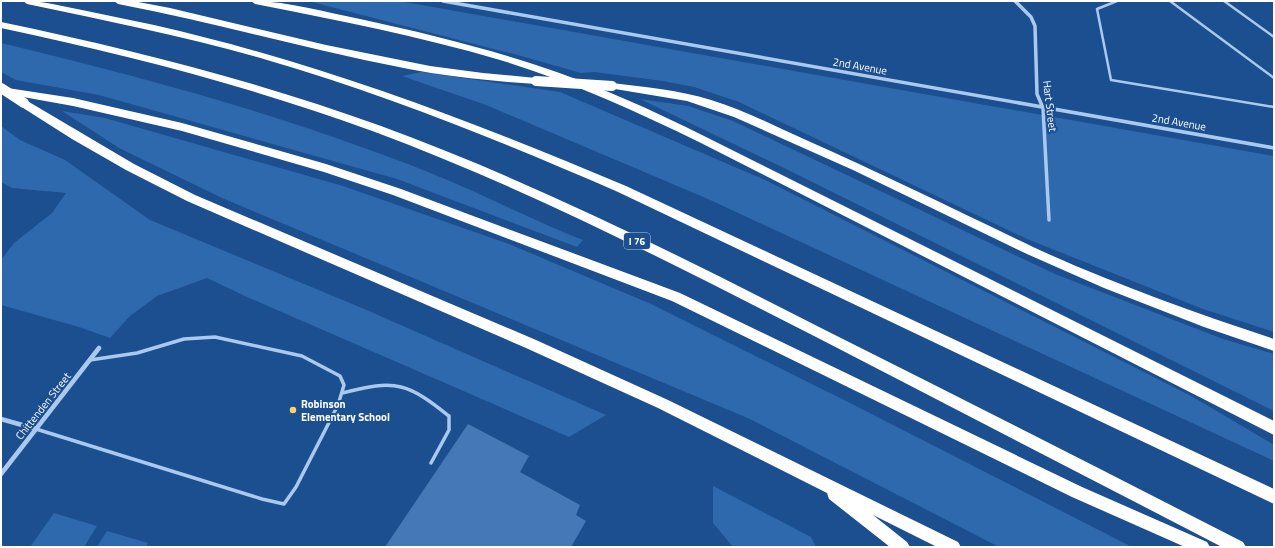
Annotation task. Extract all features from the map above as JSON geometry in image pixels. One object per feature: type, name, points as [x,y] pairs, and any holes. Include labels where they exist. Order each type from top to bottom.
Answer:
[{"type":"highway","points":[[27,1],[221,44],[321,74],[453,119],[561,162],[622,189],[1274,497]]},
{"type":"highway","points":[[118,1],[414,66],[500,80],[612,86],[687,97],[709,103],[738,114],[857,167],[1017,244],[1108,284],[1208,323],[1274,345]]},
{"type":"highway","points":[[254,1],[405,30],[472,48],[548,72],[635,108],[675,125],[1274,428]]},
{"type":"highway","name":"I 76","points":[[1,25],[129,53],[194,70],[273,94],[383,131],[490,173],[677,260],[1238,547]]},
{"type":"highway","points":[[1,89],[76,136],[130,167],[191,198],[531,344],[663,404],[953,547]]},
{"type":"highway","points":[[1,89],[73,102],[182,127],[326,168],[397,192],[676,297],[1077,492],[1202,547]]},
{"type":"highway","points":[[812,477],[902,547]]},
{"type":"street","name":"2nd Avenue","points":[[443,1],[1274,148]]},
{"type":"street","name":"Hart Street","points":[[1016,1],[1031,17],[1035,26],[1038,94],[1043,108],[1049,220]]},
{"type":"street","name":"Chittenden Street","points":[[1,474],[99,348]]},
{"type":"street","points":[[1,419],[36,429]]},
{"type":"lane","points":[[1117,1],[1097,9],[1111,80],[1274,107]]},
{"type":"lane","points":[[1170,1],[1274,78]]},
{"type":"lane","points":[[1224,1],[1274,37]]},
{"type":"lane","points":[[36,429],[262,499],[284,504],[296,487],[338,405],[344,384],[340,376],[302,356],[215,337],[184,339],[137,353],[90,360]]},
{"type":"lane","points":[[342,393],[375,387],[401,387],[438,407],[449,416],[449,430],[431,463]]},
{"type":"shaded area","points":[[308,1],[399,1],[1274,156],[1274,332],[1203,309],[1027,239],[739,102],[694,87],[663,81],[594,72],[581,73]]},
{"type":"shaded area","points":[[1,43],[186,91],[322,133],[435,175],[548,226],[583,240],[577,247],[397,179],[99,95],[16,80],[1,72]]},
{"type":"shaded area","points":[[421,72],[560,92],[765,180],[1193,397],[1274,445],[1274,461],[708,199],[486,105],[402,76]]},
{"type":"shaded area","points":[[640,99],[688,106],[733,121],[1055,274],[1223,339],[1274,354],[1274,411],[782,167]]},
{"type":"shaded area","points":[[62,111],[105,118],[343,186],[509,244],[651,304],[848,402],[1132,547],[999,547],[750,419],[222,198],[119,148]]},
{"type":"shaded area","points":[[1,126],[20,140],[65,160],[150,220],[362,308],[606,415],[569,437],[247,297],[207,278],[157,296],[130,316],[110,338],[79,327],[1,305],[1,260],[14,243],[52,213],[66,193],[12,188],[1,182]]},
{"type":"shaded area","points":[[713,486],[811,537],[816,547],[733,547],[713,523]]},
{"type":"shaded area","points":[[54,513],[97,526],[84,547],[30,547]]},
{"type":"shaded area","points":[[107,531],[148,543],[146,547],[97,547]]},
{"type":"building","points":[[468,424],[529,456],[520,472],[580,505],[576,515],[586,521],[571,547],[385,547]]},
{"type":"place","name":"Robinson Elementary School","points":[[293,410]]}]
